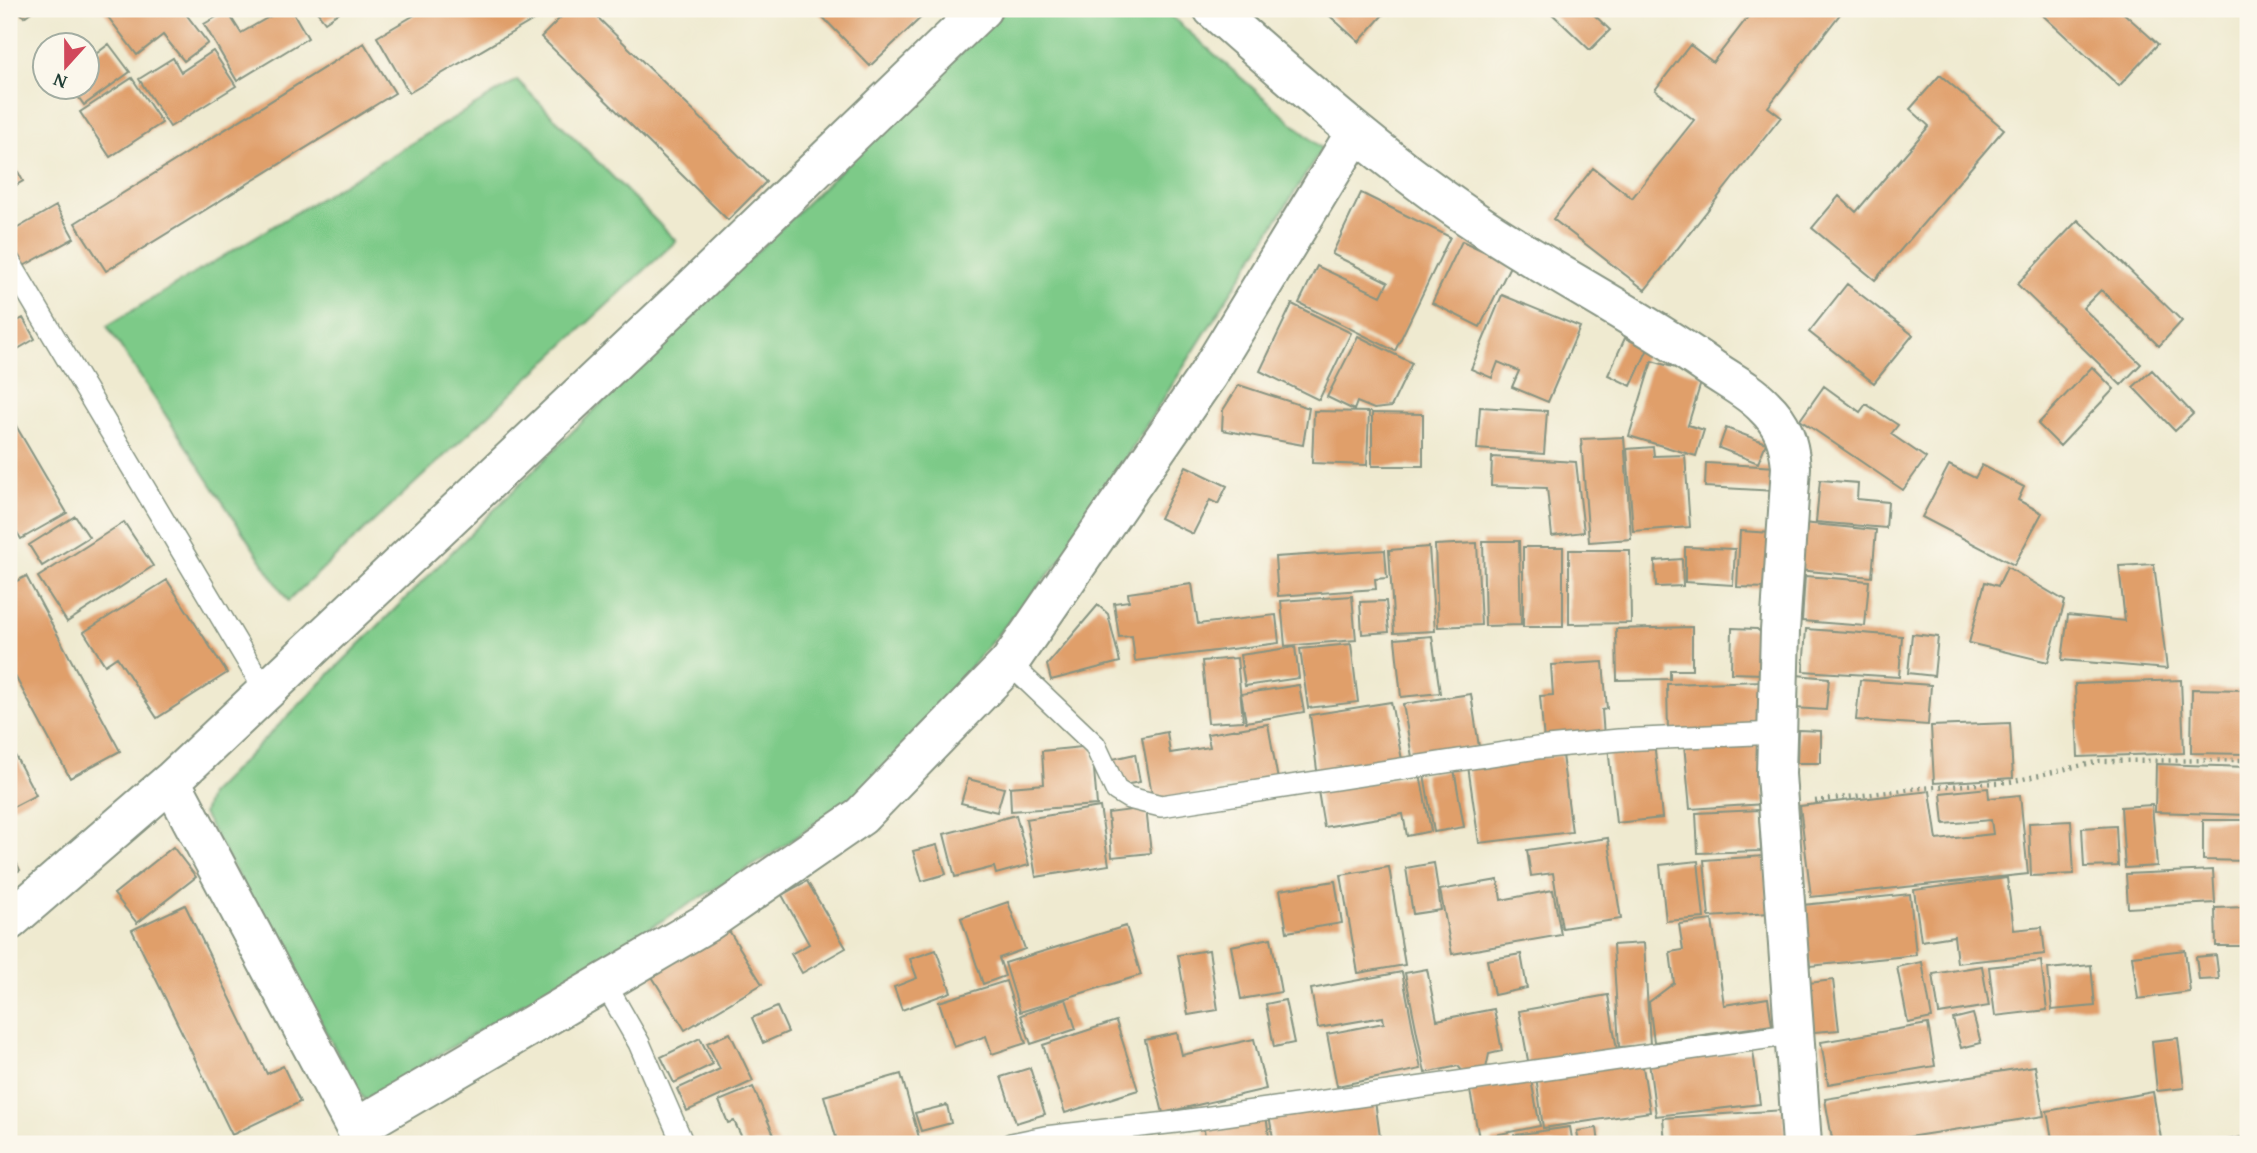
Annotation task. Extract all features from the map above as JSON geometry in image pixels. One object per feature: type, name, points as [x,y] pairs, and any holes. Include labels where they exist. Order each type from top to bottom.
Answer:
[{"type":"street","points":[[9,920],[171,782],[695,286],[982,9]]},
{"type":"street","points":[[1213,9],[1355,133],[1479,224],[1556,273],[1649,325],[1763,405],[1782,427],[1789,444],[1791,467],[1780,631],[1778,806],[1802,1144]]},
{"type":"street","points":[[171,782],[360,1136],[604,982],[706,923],[861,816],[1009,663],[1207,376],[1355,133]]},
{"type":"lane","points":[[9,261],[266,692]]},
{"type":"lane","points":[[1009,663],[1095,745],[1116,790],[1129,798],[1161,806],[1537,748],[1619,740],[1777,733]]},
{"type":"lane","points":[[604,982],[639,1042],[683,1144]]},
{"type":"lane","points":[[1011,1144],[1045,1137],[1176,1122],[1795,1034]]},
{"type":"path","points":[[1778,806],[1921,788],[2010,782],[2099,761],[2248,760]]},
{"type":"green space","points":[[1006,9],[1163,9],[1322,149],[1061,560],[871,784],[771,855],[364,1100],[203,814],[209,795],[583,421]]},
{"type":"green space","points":[[517,80],[676,241],[288,601],[107,326]]},
{"type":"building","points":[[18,9],[35,9],[24,17]]},
{"type":"building","points":[[102,9],[182,9],[208,43],[184,61],[163,35],[137,55]]},
{"type":"building","points":[[283,9],[291,9],[308,38],[237,81],[204,24],[227,11],[241,33]]},
{"type":"building","points":[[315,9],[344,9],[325,22]]},
{"type":"building","points":[[425,9],[552,9],[409,93],[377,37]]},
{"type":"building","points":[[569,9],[589,9],[766,182],[728,220],[541,37]]},
{"type":"building","points":[[815,9],[930,9],[870,66]]},
{"type":"building","points":[[1322,9],[1388,9],[1359,42]]},
{"type":"building","points":[[1547,9],[1588,9],[1610,30],[1590,50]]},
{"type":"building","points":[[1754,9],[1844,9],[1768,107],[1781,117],[1645,290],[1553,219],[1593,168],[1632,198],[1694,120],[1655,90],[1690,45],[1713,62]]},
{"type":"building","points":[[2036,9],[2119,9],[2158,44],[2119,86]]},
{"type":"building","points":[[364,43],[395,93],[106,271],[75,223]]},
{"type":"building","points":[[109,44],[130,72],[102,92],[102,49]]},
{"type":"building","points":[[213,51],[236,86],[170,127],[139,79],[173,58],[181,72]]},
{"type":"building","points":[[1940,75],[2004,129],[1875,280],[1812,228],[1839,196],[1856,212],[1929,126],[1910,109]]},
{"type":"building","points":[[132,78],[162,123],[110,157],[80,112],[95,102],[102,102],[102,98]]},
{"type":"building","points":[[9,155],[23,181],[9,189]]},
{"type":"building","points":[[1361,193],[1450,237],[1395,351],[1299,303],[1317,266],[1381,296],[1388,282],[1332,254]]},
{"type":"building","points":[[56,206],[74,238],[20,268],[9,248],[9,233]]},
{"type":"building","points":[[2078,220],[2182,321],[2159,346],[2101,290],[2083,308],[2141,364],[2121,385],[2017,284]]},
{"type":"building","points":[[1462,241],[1511,264],[1480,327],[1432,303]]},
{"type":"building","points":[[1847,284],[1913,335],[1874,383],[1809,332]]},
{"type":"building","points":[[1502,295],[1580,327],[1548,402],[1512,387],[1519,371],[1498,362],[1492,378],[1471,369]]},
{"type":"building","points":[[1292,304],[1351,333],[1319,400],[1260,371]]},
{"type":"building","points":[[23,318],[35,339],[9,354],[9,326]]},
{"type":"building","points":[[1358,336],[1412,363],[1391,407],[1374,409],[1357,402],[1354,410],[1327,397]]},
{"type":"building","points":[[1625,338],[1648,349],[1631,386],[1608,375]]},
{"type":"building","points":[[1652,361],[1703,376],[1688,425],[1704,430],[1696,456],[1629,436]]},
{"type":"building","points":[[2092,367],[2114,389],[2060,446],[2038,424]]},
{"type":"building","points":[[2152,370],[2193,414],[2175,431],[2133,387]]},
{"type":"building","points":[[1239,385],[1309,408],[1303,445],[1222,430],[1223,410]]},
{"type":"building","points":[[1824,386],[1860,412],[1866,404],[1898,425],[1891,434],[1926,458],[1903,490],[1800,420]]},
{"type":"building","points":[[1480,407],[1547,411],[1544,454],[1477,449]]},
{"type":"building","points":[[1314,411],[1369,412],[1367,465],[1312,463]]},
{"type":"building","points":[[1372,413],[1423,414],[1423,466],[1372,466]]},
{"type":"building","points":[[9,414],[67,513],[21,539],[9,519]]},
{"type":"building","points":[[1726,428],[1766,443],[1758,463],[1719,448]]},
{"type":"building","points":[[1624,437],[1631,539],[1589,542],[1581,439]]},
{"type":"building","points":[[1653,447],[1654,456],[1685,455],[1690,527],[1633,531],[1627,449]]},
{"type":"building","points":[[1492,457],[1576,462],[1584,532],[1552,536],[1547,488],[1491,486]]},
{"type":"building","points":[[1706,463],[1777,467],[1776,491],[1705,487]]},
{"type":"building","points":[[1949,465],[1975,478],[1982,465],[2024,487],[2018,500],[2042,513],[2014,565],[1922,517]]},
{"type":"building","points":[[1186,466],[1227,486],[1218,504],[1210,500],[1193,534],[1160,518]]},
{"type":"building","points":[[1820,480],[1858,483],[1857,499],[1888,502],[1886,528],[1816,522]]},
{"type":"building","points":[[75,516],[89,537],[42,566],[29,545]]},
{"type":"building","points":[[124,522],[153,566],[67,622],[38,577]]},
{"type":"building","points":[[1802,523],[1876,530],[1872,577],[1798,570]]},
{"type":"building","points":[[1740,531],[1772,533],[1769,588],[1737,587]]},
{"type":"building","points":[[1483,541],[1519,541],[1521,625],[1485,626]]},
{"type":"building","points":[[1477,543],[1481,625],[1438,627],[1435,545]]},
{"type":"building","points":[[1429,547],[1435,631],[1394,633],[1389,550]]},
{"type":"building","points":[[1523,547],[1563,547],[1563,627],[1523,627]]},
{"type":"building","points":[[1685,547],[1735,549],[1733,585],[1685,582]]},
{"type":"building","points":[[1385,550],[1387,578],[1375,579],[1376,589],[1278,596],[1275,557]]},
{"type":"building","points":[[1569,550],[1630,550],[1631,623],[1569,624]]},
{"type":"building","points":[[1682,559],[1683,586],[1656,587],[1655,561]]},
{"type":"building","points":[[2154,564],[2167,669],[2062,660],[2068,615],[2125,621],[2119,566]]},
{"type":"building","points":[[2007,567],[2065,601],[2048,662],[1969,643],[1985,582],[1998,586]]},
{"type":"building","points":[[26,576],[120,751],[70,778],[9,665],[9,585]]},
{"type":"building","points":[[1805,576],[1869,581],[1865,626],[1802,621]]},
{"type":"building","points":[[167,580],[227,673],[157,718],[117,657],[105,665],[84,632]]},
{"type":"building","points":[[1192,584],[1198,624],[1276,615],[1279,643],[1135,661],[1132,636],[1119,637],[1114,603],[1129,601],[1128,593]]},
{"type":"building","points":[[1352,596],[1356,640],[1285,646],[1281,601]]},
{"type":"building","points":[[1386,601],[1389,632],[1362,634],[1360,602]]},
{"type":"building","points":[[1098,605],[1108,614],[1120,662],[1051,680],[1047,665]]},
{"type":"building","points":[[1692,627],[1692,670],[1670,670],[1670,679],[1617,680],[1616,629]]},
{"type":"building","points":[[1732,628],[1757,629],[1766,637],[1764,674],[1731,673]]},
{"type":"building","points":[[1806,629],[1902,636],[1899,677],[1803,671]]},
{"type":"building","points":[[1912,634],[1938,637],[1934,676],[1908,673]]},
{"type":"building","points":[[1432,636],[1440,693],[1401,697],[1395,639]]},
{"type":"building","points":[[1351,644],[1358,702],[1308,708],[1300,649]]},
{"type":"building","points":[[1295,647],[1299,678],[1245,686],[1240,655]]},
{"type":"building","points":[[1237,658],[1243,721],[1208,723],[1202,661]]},
{"type":"building","points":[[1603,662],[1607,709],[1602,710],[1604,736],[1544,741],[1540,696],[1553,695],[1551,665]]},
{"type":"building","points":[[1796,675],[1829,678],[1826,710],[1794,708]]},
{"type":"building","points":[[1860,680],[1931,685],[1928,725],[1856,720]]},
{"type":"building","points":[[2181,680],[2184,753],[2078,757],[2075,684]]},
{"type":"building","points":[[1763,681],[1765,730],[1668,733],[1667,684]]},
{"type":"building","points":[[1299,685],[1304,712],[1246,722],[1241,694]]},
{"type":"building","points":[[2192,689],[2248,690],[2248,754],[2191,753]]},
{"type":"building","points":[[1471,694],[1479,747],[1412,757],[1403,704]]},
{"type":"building","points":[[1391,702],[1403,765],[1318,778],[1310,715]]},
{"type":"building","points":[[2010,723],[2013,778],[1934,783],[1931,726]]},
{"type":"building","points":[[1268,724],[1278,780],[1153,800],[1142,737],[1167,732],[1170,753],[1210,747],[1207,734]]},
{"type":"building","points":[[1798,730],[1821,731],[1821,763],[1797,763]]},
{"type":"building","points":[[1760,739],[1764,804],[1690,809],[1684,744]]},
{"type":"building","points":[[1654,741],[1662,818],[1616,823],[1608,746]]},
{"type":"building","points":[[9,744],[36,795],[9,809]]},
{"type":"building","points":[[1092,746],[1097,805],[1011,811],[1010,787],[1044,784],[1042,751]]},
{"type":"building","points":[[1135,754],[1140,782],[1118,786],[1113,759]]},
{"type":"building","points":[[1562,755],[1572,832],[1479,843],[1468,766]]},
{"type":"building","points":[[2156,764],[2248,767],[2248,815],[2155,812]]},
{"type":"building","points":[[1454,769],[1464,827],[1434,832],[1424,774]]},
{"type":"building","points":[[1420,774],[1431,831],[1407,836],[1403,814],[1324,827],[1318,791]]},
{"type":"building","points":[[968,779],[1004,788],[997,812],[961,803]]},
{"type":"building","points":[[1988,788],[1989,798],[2020,795],[2028,874],[1811,897],[1800,806],[1930,791],[1937,840],[1993,834],[1991,820],[1944,824],[1941,793]]},
{"type":"building","points":[[2152,805],[2157,866],[2125,868],[2121,807]]},
{"type":"building","points":[[1100,807],[1109,865],[1036,877],[1026,819]]},
{"type":"building","points":[[1146,808],[1151,853],[1112,857],[1108,813]]},
{"type":"building","points":[[1759,810],[1761,851],[1698,853],[1696,813]]},
{"type":"building","points":[[1016,815],[1029,865],[996,874],[994,867],[955,877],[944,834]]},
{"type":"building","points":[[2203,820],[2248,820],[2248,861],[2203,860]]},
{"type":"building","points":[[2071,821],[2074,874],[2031,876],[2029,823]]},
{"type":"building","points":[[2116,826],[2118,866],[2084,867],[2082,828]]},
{"type":"building","points":[[1608,838],[1621,919],[1562,928],[1553,873],[1531,876],[1527,850]]},
{"type":"building","points":[[937,845],[946,874],[922,881],[913,851]]},
{"type":"building","points":[[173,847],[196,877],[137,923],[114,894]]},
{"type":"building","points":[[9,848],[20,870],[9,876]]},
{"type":"building","points":[[1765,856],[1769,913],[1709,917],[1704,860]]},
{"type":"building","points":[[1698,861],[1704,918],[1666,921],[1660,865]]},
{"type":"building","points":[[1434,863],[1441,910],[1413,914],[1406,868]]},
{"type":"building","points":[[1389,867],[1405,965],[1358,973],[1341,875]]},
{"type":"building","points":[[2213,870],[2215,903],[2128,908],[2126,874]]},
{"type":"building","points":[[2007,878],[2014,930],[2042,927],[2045,954],[1957,963],[1954,936],[1921,941],[1914,890]]},
{"type":"building","points":[[1498,880],[1501,900],[1553,890],[1561,935],[1452,954],[1440,890]]},
{"type":"building","points":[[807,881],[846,948],[802,973],[791,954],[809,944],[782,895]]},
{"type":"building","points":[[1335,881],[1342,923],[1287,932],[1280,890]]},
{"type":"building","points":[[1910,894],[1916,955],[1810,966],[1803,905]]},
{"type":"building","points":[[1008,902],[1025,949],[999,958],[1005,976],[983,984],[961,918]]},
{"type":"building","points":[[185,905],[267,1074],[283,1066],[300,1102],[232,1135],[132,930]]},
{"type":"building","points":[[2248,907],[2248,946],[2216,946],[2215,908]]},
{"type":"building","points":[[1712,920],[1724,1005],[1768,998],[1772,1025],[1654,1042],[1649,1002],[1674,983],[1670,952],[1683,950],[1679,924]]},
{"type":"building","points":[[1126,926],[1141,975],[1020,1012],[1005,963]]},
{"type":"building","points":[[728,929],[762,984],[685,1030],[651,975]]},
{"type":"building","points":[[1271,938],[1281,992],[1241,999],[1231,946]]},
{"type":"building","points":[[1644,943],[1650,1045],[1619,1047],[1613,945]]},
{"type":"building","points":[[936,950],[951,992],[902,1010],[894,987],[917,978],[910,959]]},
{"type":"building","points":[[1209,950],[1218,1010],[1188,1015],[1178,955]]},
{"type":"building","points":[[2185,950],[2190,992],[2138,999],[2132,956]]},
{"type":"building","points":[[1521,954],[1527,988],[1494,995],[1487,960]]},
{"type":"building","points":[[2216,955],[2219,979],[2199,980],[2196,957]]},
{"type":"building","points":[[2041,961],[2047,1010],[1995,1016],[1989,967]]},
{"type":"building","points":[[1922,962],[1932,1018],[1908,1023],[1897,967]]},
{"type":"building","points":[[2091,965],[2095,1006],[2052,1010],[2048,969]]},
{"type":"building","points":[[1982,966],[1989,1006],[1939,1014],[1933,974]]},
{"type":"building","points":[[1427,969],[1437,1020],[1494,1009],[1502,1051],[1489,1054],[1485,1073],[1466,1075],[1458,1066],[1425,1073],[1405,973]]},
{"type":"building","points":[[1402,972],[1421,1069],[1337,1086],[1327,1034],[1384,1023],[1383,1017],[1318,1028],[1311,989]]},
{"type":"building","points":[[1833,980],[1839,1030],[1814,1032],[1808,983]]},
{"type":"building","points":[[1006,981],[1026,1043],[992,1054],[986,1036],[954,1047],[939,1002]]},
{"type":"building","points":[[1608,995],[1617,1050],[1529,1066],[1519,1011]]},
{"type":"building","points":[[1066,999],[1076,1029],[1031,1044],[1021,1015]]},
{"type":"building","points":[[1285,1000],[1294,1043],[1274,1047],[1266,1004]]},
{"type":"building","points":[[777,1007],[788,1032],[763,1043],[752,1018]]},
{"type":"building","points":[[1973,1014],[1981,1043],[1961,1048],[1953,1019]]},
{"type":"building","points":[[1116,1021],[1138,1090],[1065,1113],[1043,1045]]},
{"type":"building","points":[[1928,1024],[1935,1066],[1828,1084],[1821,1042]]},
{"type":"building","points":[[730,1033],[753,1081],[687,1111],[677,1089],[720,1069],[707,1043]]},
{"type":"building","points":[[1177,1033],[1182,1055],[1254,1039],[1266,1089],[1163,1113],[1145,1040]]},
{"type":"building","points":[[700,1038],[713,1064],[674,1083],[661,1057]]},
{"type":"building","points":[[2178,1038],[2184,1088],[2157,1091],[2152,1041]]},
{"type":"building","points":[[1753,1051],[1760,1104],[1656,1116],[1649,1062]]},
{"type":"building","points":[[1642,1061],[1650,1112],[1543,1128],[1536,1076]]},
{"type":"building","points":[[2035,1066],[2044,1116],[1863,1144],[1833,1144],[1825,1099]]},
{"type":"building","points":[[1030,1068],[1045,1114],[1016,1123],[1001,1077]]},
{"type":"building","points":[[901,1074],[920,1141],[907,1144],[838,1144],[824,1096]]},
{"type":"building","points":[[1531,1080],[1540,1126],[1479,1138],[1470,1091]]},
{"type":"building","points":[[753,1087],[778,1144],[745,1144],[734,1121],[728,1123],[719,1101]]},
{"type":"building","points":[[2153,1092],[2162,1144],[2053,1144],[2047,1111]]},
{"type":"building","points":[[1375,1101],[1381,1144],[1274,1144],[1269,1115]]},
{"type":"building","points":[[947,1105],[951,1123],[921,1131],[915,1113]]},
{"type":"building","points":[[1784,1110],[1786,1144],[1665,1144],[1663,1118]]},
{"type":"building","points":[[1266,1115],[1270,1144],[1206,1144],[1203,1123]]},
{"type":"building","points":[[1570,1127],[1573,1144],[1515,1144],[1514,1135]]},
{"type":"building","points":[[1597,1128],[1599,1144],[1579,1144],[1577,1131]]},
{"type":"building","points":[[2248,1136],[2248,1144],[2210,1144],[2210,1143]]},
{"type":"building","points":[[1510,1138],[1511,1144],[1491,1144],[1491,1141]]}]
